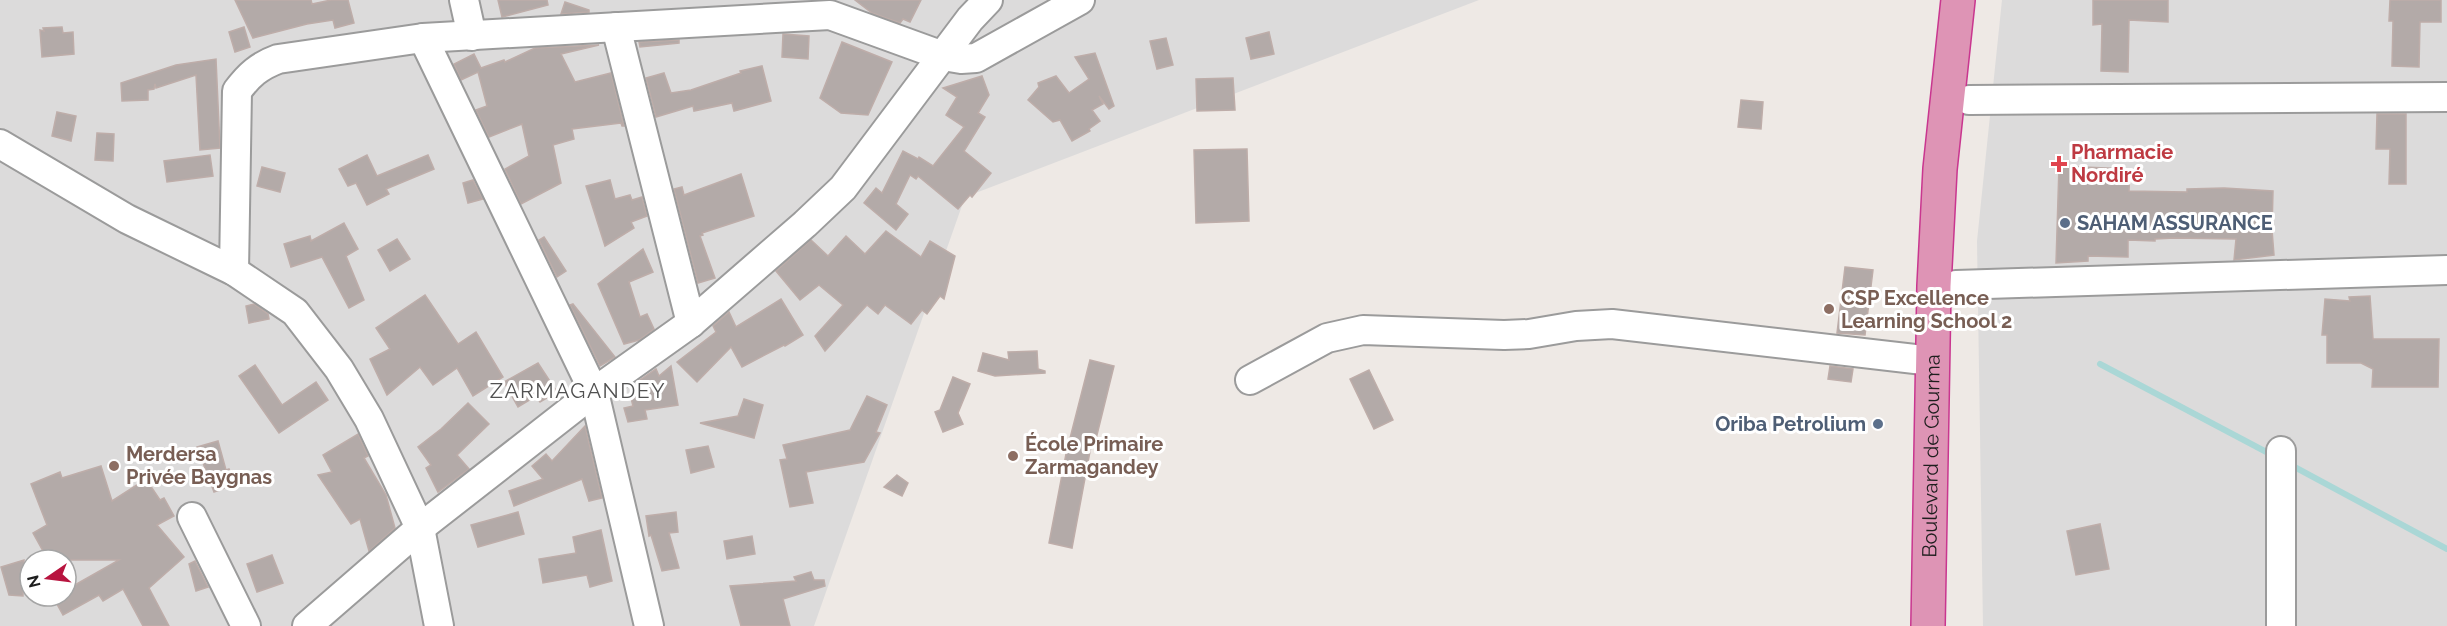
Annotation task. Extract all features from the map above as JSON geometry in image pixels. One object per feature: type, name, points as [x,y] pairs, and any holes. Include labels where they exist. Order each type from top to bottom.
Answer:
[{"type":"highway","name":"Boulevard de Gourma","points":[[1928,626],[1932,361],[1940,169],[1958,0]]},
{"type":"highway","name":"Boulevard de Gourma","points":[[1951,626],[1956,285],[1969,100],[1980,0]]},
{"type":"street","points":[[464,0],[472,36]]},
{"type":"street","points":[[308,626],[420,528],[594,392],[691,323],[805,224],[843,188],[970,19],[988,0]]},
{"type":"street","points":[[234,271],[237,91],[263,64],[423,38],[830,15],[943,56],[961,59],[976,58],[1080,0]]},
{"type":"street","points":[[616,27],[691,323]]},
{"type":"street","points":[[423,38],[594,392],[650,626]]},
{"type":"street","points":[[1969,100],[2447,97]]},
{"type":"street","points":[[0,144],[127,219],[234,271],[295,312],[339,369],[369,419],[420,528],[439,626]]},
{"type":"street","points":[[1956,285],[2447,270]]},
{"type":"street","points":[[1250,380],[1327,338],[1363,330],[1504,335],[1612,324],[1932,361]]},
{"type":"street","points":[[2281,451],[2281,626]]},
{"type":"street","points":[[192,517],[246,626]]},
{"type":"shaded area","points":[[0,0],[1479,0],[965,197],[814,626],[0,626]]},
{"type":"shaded area","points":[[2002,0],[2447,0],[2447,626],[1983,626],[1977,241]]},
{"type":"building","points":[[235,0],[311,0],[312,4],[331,0],[348,0],[354,23],[335,28],[333,20],[307,24],[253,38]]},
{"type":"building","points":[[498,0],[547,0],[548,5],[502,17]]},
{"type":"building","points":[[855,0],[921,0],[910,22],[903,19],[900,23],[872,13]]},
{"type":"building","points":[[2093,0],[2168,0],[2168,22],[2129,20],[2128,72],[2101,71],[2102,24],[2093,25]]},
{"type":"building","points":[[2390,0],[2441,0],[2441,22],[2420,22],[2419,67],[2392,66],[2393,21],[2389,21]]},
{"type":"building","points":[[565,2],[589,10],[589,12],[561,14]]},
{"type":"building","points":[[62,27],[63,33],[73,32],[74,54],[42,57],[40,30]]},
{"type":"building","points":[[244,27],[250,47],[235,52],[229,32]]},
{"type":"building","points":[[1269,32],[1274,54],[1251,59],[1246,38]]},
{"type":"building","points":[[783,34],[809,36],[808,59],[782,57]]},
{"type":"building","points":[[1166,38],[1173,65],[1157,69],[1150,41]]},
{"type":"building","points":[[679,40],[679,43],[640,47],[639,42]]},
{"type":"building","points":[[842,42],[892,62],[868,115],[841,113],[820,98]]},
{"type":"building","points":[[599,45],[561,54],[575,82],[611,73],[624,126],[621,123],[572,129],[574,139],[553,145],[561,183],[521,204],[505,169],[529,156],[522,124],[489,137],[476,110],[487,106],[478,72],[461,80],[454,64],[474,54],[481,68],[504,60],[505,62],[535,48]]},
{"type":"building","points":[[1095,53],[1114,106],[1109,109],[1099,96],[1103,104],[1092,110],[1100,121],[1089,129],[1090,131],[1072,141],[1060,120],[1053,122],[1028,100],[1039,87],[1038,83],[1056,76],[1069,93],[1089,79],[1075,57]]},
{"type":"building","points":[[216,59],[220,148],[200,150],[196,75],[156,88],[155,84],[154,89],[148,90],[148,100],[122,101],[121,83],[176,65]]},
{"type":"building","points":[[762,66],[771,101],[734,111],[732,103],[694,111],[693,106],[656,117],[646,78],[664,73],[671,93],[691,90],[741,73],[740,71]]},
{"type":"building","points":[[982,76],[989,95],[978,113],[985,117],[964,151],[991,173],[972,197],[970,195],[958,209],[918,176],[916,179],[910,175],[896,204],[908,214],[896,230],[864,203],[876,188],[882,193],[903,151],[933,166],[964,127],[946,115],[957,97],[943,88]]},
{"type":"building","points":[[1233,78],[1235,110],[1197,111],[1196,79]]},
{"type":"building","points":[[1741,100],[1763,102],[1761,129],[1738,127]]},
{"type":"building","points":[[57,112],[76,116],[71,141],[52,136]]},
{"type":"building","points":[[2377,114],[2406,114],[2406,184],[2389,184],[2390,149],[2376,149]]},
{"type":"building","points":[[97,133],[114,134],[113,161],[95,160]]},
{"type":"building","points":[[1247,149],[1249,221],[1196,223],[1194,150]]},
{"type":"building","points":[[210,155],[213,176],[167,182],[164,161]]},
{"type":"building","points":[[367,155],[377,176],[428,155],[434,169],[386,189],[389,194],[367,205],[356,183],[348,186],[339,169]]},
{"type":"building","points":[[2059,166],[2130,169],[2129,191],[2187,192],[2187,189],[2224,188],[2273,191],[2274,255],[2234,260],[2236,239],[2174,238],[2155,239],[2155,241],[2128,240],[2128,257],[2088,256],[2088,261],[2056,263]]},
{"type":"building","points":[[262,167],[285,173],[280,192],[257,186]]},
{"type":"building","points":[[741,174],[754,216],[702,233],[703,235],[700,236],[715,278],[698,283],[674,189],[682,187],[684,195]]},
{"type":"building","points":[[473,180],[483,199],[468,203],[463,183]]},
{"type":"building","points":[[610,180],[615,199],[630,195],[632,200],[642,197],[647,216],[631,222],[634,228],[605,246],[586,186]]},
{"type":"building","points":[[344,223],[358,249],[346,256],[364,300],[349,308],[322,257],[291,267],[284,244],[310,236],[311,241]]},
{"type":"building","points":[[886,231],[921,257],[930,241],[955,256],[944,299],[940,296],[927,314],[922,310],[911,324],[885,305],[878,314],[867,305],[825,351],[815,336],[843,305],[819,285],[800,300],[776,271],[811,240],[828,256],[846,236],[865,254]]},
{"type":"building","points":[[544,237],[566,271],[557,277],[539,240]]},
{"type":"building","points":[[397,239],[410,259],[390,271],[378,250]]},
{"type":"building","points":[[643,249],[653,272],[629,282],[640,317],[647,314],[654,329],[639,340],[624,344],[598,284]]},
{"type":"building","points":[[1845,267],[1873,270],[1865,335],[1837,333]]},
{"type":"building","points":[[425,295],[458,344],[476,332],[503,377],[473,396],[457,368],[433,385],[420,367],[387,395],[370,359],[390,349],[376,328]]},
{"type":"building","points":[[2370,296],[2373,339],[2439,339],[2438,387],[2372,387],[2373,369],[2361,363],[2327,363],[2327,335],[2322,335],[2325,299],[2350,301],[2349,297]]},
{"type":"building","points":[[781,299],[803,335],[785,346],[742,367],[731,347],[697,382],[677,362],[716,332],[713,326],[729,312],[736,327]]},
{"type":"building","points":[[254,304],[268,314],[269,319],[249,323],[246,306]]},
{"type":"building","points":[[573,304],[615,357],[600,366],[570,305]]},
{"type":"building","points":[[1037,351],[1038,369],[1045,373],[995,376],[978,371],[983,353],[1009,360],[1008,352]]},
{"type":"building","points":[[1090,360],[1114,366],[1094,447],[1091,446],[1072,548],[1049,543],[1066,454]]},
{"type":"building","points":[[538,363],[557,392],[540,402],[536,396],[518,407],[504,382]]},
{"type":"building","points":[[255,365],[282,405],[316,382],[328,400],[279,433],[239,376]]},
{"type":"building","points":[[671,366],[678,405],[645,410],[647,419],[628,422],[624,408],[633,406],[630,394],[643,386],[640,380],[656,369],[659,376]]},
{"type":"building","points":[[1830,366],[1853,369],[1851,382],[1828,379]]},
{"type":"building","points":[[1369,370],[1393,420],[1374,429],[1350,379]]},
{"type":"building","points":[[953,377],[970,384],[958,413],[963,424],[943,432],[935,412],[940,410]]},
{"type":"building","points":[[867,396],[887,405],[876,432],[880,433],[864,462],[806,472],[813,503],[790,507],[780,460],[787,459],[783,445],[850,430]]},
{"type":"building","points":[[744,399],[763,405],[754,438],[700,423],[738,416]]},
{"type":"building","points":[[468,403],[489,424],[457,455],[469,469],[438,492],[426,468],[431,465],[418,447]]},
{"type":"building","points":[[585,426],[602,498],[589,501],[582,479],[514,506],[509,491],[543,479],[532,466],[546,454],[552,461]]},
{"type":"building","points":[[358,434],[368,456],[364,458],[386,495],[395,528],[369,551],[360,519],[351,524],[318,475],[332,472],[323,455]]},
{"type":"building","points":[[218,441],[226,470],[229,469],[235,484],[214,492],[197,447]]},
{"type":"building","points":[[708,446],[714,467],[691,473],[686,450]]},
{"type":"building","points":[[101,466],[112,501],[146,479],[160,500],[164,498],[174,516],[157,525],[184,557],[149,588],[169,626],[143,626],[123,589],[103,601],[99,595],[78,607],[78,583],[119,560],[78,560],[78,548],[41,548],[33,533],[47,525],[31,484],[60,472],[62,478]]},
{"type":"building","points":[[897,475],[908,483],[902,496],[884,487]]},
{"type":"building","points":[[518,512],[524,534],[478,547],[471,525]]},
{"type":"building","points":[[676,512],[678,532],[669,533],[679,568],[662,571],[651,535],[649,536],[646,516]]},
{"type":"building","points":[[2100,524],[2109,569],[2076,575],[2067,531]]},
{"type":"building","points":[[601,530],[612,581],[590,587],[587,575],[543,583],[539,559],[576,553],[573,537]]},
{"type":"building","points":[[752,536],[755,554],[727,559],[724,541]]},
{"type":"building","points":[[272,555],[283,583],[257,592],[247,564]]},
{"type":"building","points":[[195,561],[208,587],[196,591],[189,564]]},
{"type":"building","points":[[18,562],[18,596],[9,595],[1,567]]},
{"type":"building","points":[[811,572],[814,580],[824,580],[825,586],[783,599],[790,626],[741,626],[730,586],[796,581],[794,577]]},
{"type":"building","points":[[59,608],[76,608],[63,615]]},
{"type":"waterway","points":[[2100,364],[2272,455]]},
{"type":"waterway","points":[[2289,464],[2447,549]]},
{"type":"place","name":"Pharmacie Nordiré","points":[[2059,164]]},
{"type":"place","name":"SAHAM ASSURANCE","points":[[2065,223]]},
{"type":"place","name":"CSP Excellence Learning School 2","points":[[1829,309]]},
{"type":"place","name":"Oriba Petrolium","points":[[1878,424]]},
{"type":"place","name":"École Primaire Zarmagandey","points":[[1013,456]]},
{"type":"place","name":"Merdersa Privée Baygnas","points":[[114,466]]},
{"type":"district","name":"ZARMAGANDEY","points":[[578,390]]}]
